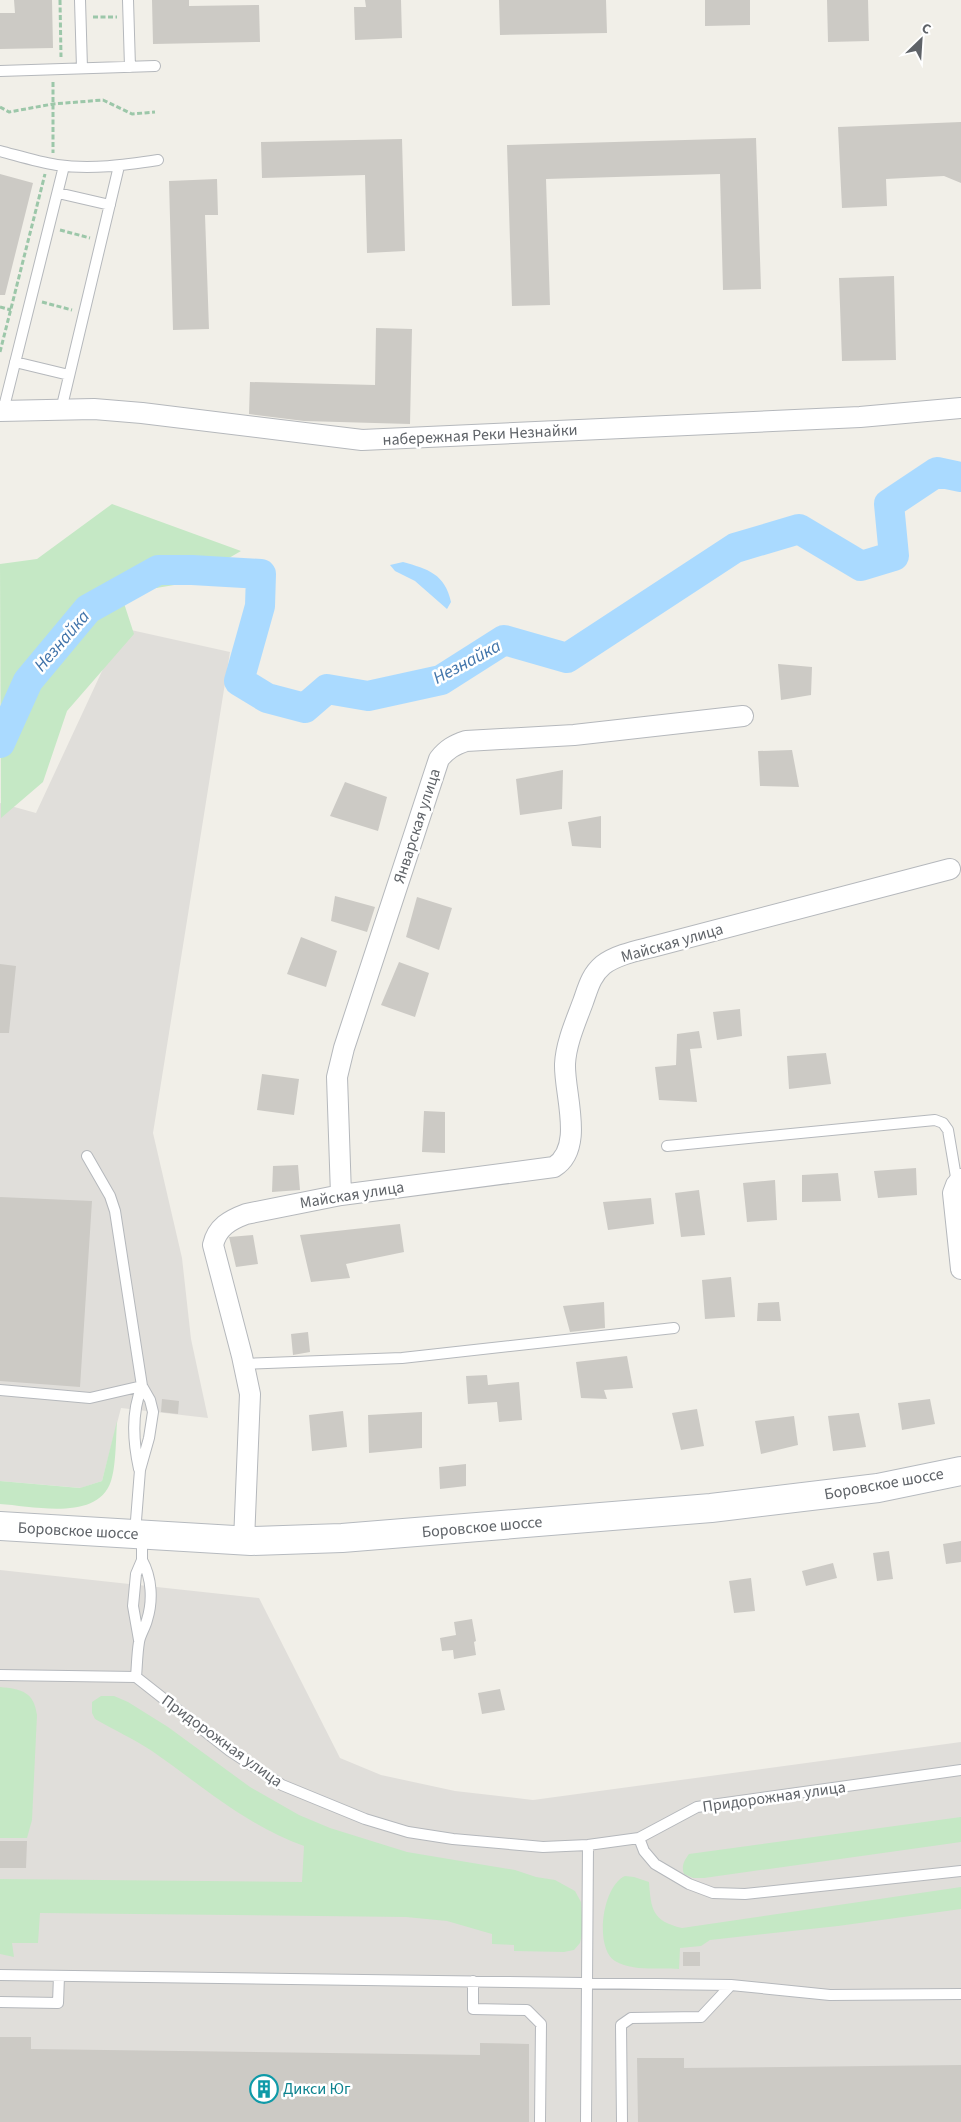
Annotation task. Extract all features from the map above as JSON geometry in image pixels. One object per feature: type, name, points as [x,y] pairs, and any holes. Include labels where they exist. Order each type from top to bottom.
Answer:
[{"type":"main road","name":"Боровское шоссе","points":[[0,1526],[140,1543],[286,1541],[412,1534],[711,1508],[878,1488],[961,1471]]},
{"type":"street","name":"набережная Реки Незнайки","points":[[1,411],[94,409],[142,413],[362,440],[860,417],[961,408]]},
{"type":"street","name":"Январская улица","points":[[341,1195],[337,1077],[344,1048],[439,759],[444,752],[454,745],[466,741],[574,735],[743,716]]},
{"type":"street","name":"Майская улица","points":[[244,1364],[213,1245],[215,1235],[232,1220],[246,1214],[341,1195],[554,1168],[562,1162],[571,1145],[565,1062],[569,1043],[592,977],[603,965],[620,956],[652,946],[950,869]]},
{"type":"street","points":[[959,1181],[953,1193],[961,1269]]},
{"type":"street","points":[[244,1364],[250,1394],[244,1541]]},
{"type":"lane","points":[[80,0],[82,68]]},
{"type":"lane","points":[[128,0],[130,67]]},
{"type":"lane","points":[[0,72],[155,66]]},
{"type":"lane","points":[[0,151],[64,166],[119,166],[158,160]]},
{"type":"lane","points":[[1,411],[64,166]]},
{"type":"lane","points":[[61,410],[119,166]]},
{"type":"lane","points":[[58,193],[110,205]]},
{"type":"lane","points":[[15,362],[69,375]]},
{"type":"lane","points":[[667,1146],[935,1120],[943,1123],[948,1130],[959,1181]]},
{"type":"lane","points":[[87,1156],[110,1196],[115,1211],[142,1386],[150,1400],[153,1412],[149,1438],[140,1470]]},
{"type":"lane","points":[[244,1364],[402,1358],[674,1328]]},
{"type":"lane","points":[[0,1390],[90,1398],[142,1386]]},
{"type":"lane","points":[[0,1675],[136,1677],[139,1641],[133,1606],[140,1543],[140,1470],[134,1438],[134,1424],[137,1399],[142,1386]]},
{"type":"lane","points":[[139,1641],[147,1619],[150,1593],[148,1570],[140,1543]]},
{"type":"lane","name":"Придорожная улица","points":[[136,1677],[230,1751],[282,1785],[349,1814],[408,1832],[453,1840],[543,1847],[588,1845],[639,1838],[696,1807],[961,1770]]},
{"type":"lane","points":[[639,1838],[644,1851],[655,1864],[689,1884],[713,1893],[745,1894],[961,1871]]},
{"type":"lane","points":[[586,2122],[588,1845]]},
{"type":"lane","points":[[0,1975],[731,1985],[830,1996],[961,1994]]},
{"type":"lane","points":[[0,2002],[58,2002],[59,1976]]},
{"type":"lane","points":[[473,1981],[473,2009],[527,2010],[541,2024],[540,2122]]},
{"type":"lane","points":[[622,2122],[621,2025],[631,2018],[701,2017],[731,1985]]},
{"type":"path","points":[[54,164],[52,59],[62,59],[60,0]]},
{"type":"path","points":[[60,18],[128,17]]},
{"type":"path","points":[[0,107],[9,112],[53,104],[103,100],[132,114],[155,112]]},
{"type":"path","points":[[0,352],[45,174]]},
{"type":"path","points":[[32,223],[102,241]]},
{"type":"path","points":[[14,295],[84,313]]},
{"type":"path","points":[[0,307],[11,310]]},
{"type":"shaded area","points":[[122,628],[230,652],[153,1133],[182,1258],[191,1339],[208,1418],[121,1408],[102,1481],[81,1488],[0,1481],[0,803],[36,813]]},
{"type":"shaded area","points":[[0,1570],[259,1598],[340,1758],[381,1775],[455,1791],[533,1800],[961,1742],[961,2122],[0,2122]]},
{"type":"green space","points":[[112,504],[241,551],[186,583],[121,594],[134,634],[67,711],[43,782],[1,818],[0,564],[37,559]]},
{"type":"green space","points":[[117,1421],[113,1475],[104,1494],[93,1502],[79,1507],[63,1509],[0,1504],[0,1481],[80,1488],[102,1481]]},
{"type":"green space","points":[[0,1687],[26,1693],[33,1701],[37,1715],[32,1820],[27,1838],[0,1838]]},
{"type":"green space","points":[[101,1696],[114,1696],[128,1702],[168,1727],[250,1787],[299,1815],[330,1828],[407,1852],[515,1870],[536,1877],[555,1880],[575,1891],[581,1902],[583,1930],[580,1943],[574,1950],[564,1952],[514,1951],[514,1945],[492,1944],[492,1934],[447,1921],[406,1917],[40,1913],[38,1943],[12,1943],[14,1957],[0,1954],[0,1879],[302,1882],[304,1846],[263,1828],[225,1804],[152,1751],[95,1719],[92,1713],[92,1702]]},
{"type":"green space","points":[[961,1817],[961,1842],[704,1878],[693,1878],[684,1874],[683,1871],[689,1854]]},
{"type":"green space","points":[[625,1876],[649,1882],[652,1907],[655,1912],[664,1922],[682,1928],[961,1887],[961,1909],[838,1926],[710,1940],[701,1946],[680,1948],[679,1969],[638,1968],[615,1961],[608,1954],[604,1944],[603,1931],[606,1904],[617,1882]]},
{"type":"water","points":[[403,562],[428,570],[440,579],[451,602],[447,609],[415,581],[395,571],[390,565]]},
{"type":"building","points":[[14,0],[52,0],[53,48],[0,49],[0,13],[15,13]]},
{"type":"building","points":[[152,0],[189,0],[189,6],[259,5],[260,42],[153,44]]},
{"type":"building","points":[[365,0],[401,0],[402,38],[355,40],[354,7],[366,7]]},
{"type":"building","points":[[499,0],[606,0],[607,33],[500,35]]},
{"type":"building","points":[[705,0],[750,0],[750,25],[705,26]]},
{"type":"building","points":[[827,0],[868,0],[869,41],[828,42]]},
{"type":"building","points":[[961,122],[961,183],[944,176],[886,179],[887,206],[842,208],[838,127]]},
{"type":"building","points":[[756,138],[761,289],[723,290],[720,174],[546,179],[550,305],[512,306],[507,145]]},
{"type":"building","points":[[402,139],[405,251],[367,253],[365,175],[262,178],[261,142]]},
{"type":"building","points":[[0,174],[33,183],[5,295],[0,295]]},
{"type":"building","points":[[217,179],[218,215],[205,215],[209,329],[173,330],[169,181]]},
{"type":"building","points":[[894,276],[896,360],[842,361],[839,278]]},
{"type":"building","points":[[376,328],[412,329],[410,424],[304,421],[249,414],[250,382],[375,385]]},
{"type":"building","points":[[778,664],[812,667],[811,695],[781,700]]},
{"type":"building","points":[[792,750],[799,787],[760,786],[758,751]]},
{"type":"building","points":[[563,770],[562,809],[520,815],[516,779]]},
{"type":"building","points":[[345,782],[387,797],[378,831],[330,816]]},
{"type":"building","points":[[601,816],[601,848],[572,846],[568,822]]},
{"type":"building","points":[[335,896],[375,907],[367,932],[331,921]]},
{"type":"building","points":[[417,897],[452,908],[439,950],[406,937]]},
{"type":"building","points":[[301,937],[337,951],[326,987],[287,974]]},
{"type":"building","points":[[399,962],[429,973],[415,1017],[381,1005]]},
{"type":"building","points":[[0,964],[16,966],[9,1033],[0,1033]]},
{"type":"building","points":[[740,1009],[742,1036],[717,1040],[713,1012]]},
{"type":"building","points":[[699,1031],[702,1048],[690,1049],[697,1102],[659,1100],[655,1067],[676,1065],[677,1034]]},
{"type":"building","points":[[826,1053],[831,1084],[789,1089],[787,1056]]},
{"type":"building","points":[[262,1074],[299,1079],[294,1115],[257,1110]]},
{"type":"building","points":[[424,1111],[445,1112],[445,1153],[422,1152]]},
{"type":"building","points":[[298,1165],[300,1190],[272,1192],[273,1166]]},
{"type":"building","points":[[916,1168],[917,1195],[878,1198],[874,1171]]},
{"type":"building","points":[[838,1173],[841,1201],[802,1202],[802,1175]]},
{"type":"building","points":[[775,1180],[777,1220],[747,1222],[743,1183]]},
{"type":"building","points":[[699,1190],[705,1235],[681,1237],[675,1193]]},
{"type":"building","points":[[0,1197],[92,1201],[80,1387],[0,1381]]},
{"type":"building","points":[[651,1198],[654,1224],[608,1230],[603,1202]]},
{"type":"building","points":[[400,1224],[404,1252],[346,1264],[350,1278],[311,1282],[300,1235]]},
{"type":"building","points":[[253,1235],[258,1264],[236,1267],[229,1237]]},
{"type":"building","points":[[731,1277],[735,1317],[705,1319],[702,1280]]},
{"type":"building","points":[[604,1302],[605,1328],[570,1332],[563,1306]]},
{"type":"building","points":[[779,1302],[781,1321],[757,1321],[758,1303]]},
{"type":"building","points":[[308,1332],[310,1352],[293,1355],[291,1334]]},
{"type":"building","points":[[627,1356],[633,1388],[604,1390],[607,1399],[581,1398],[576,1362]]},
{"type":"building","points":[[487,1375],[488,1385],[519,1382],[522,1420],[499,1422],[497,1402],[468,1404],[466,1376]]},
{"type":"building","points":[[162,1399],[179,1401],[178,1414],[161,1412]]},
{"type":"building","points":[[930,1399],[935,1424],[902,1430],[898,1403]]},
{"type":"building","points":[[697,1409],[704,1446],[681,1450],[672,1413]]},
{"type":"building","points":[[343,1411],[347,1447],[312,1451],[309,1415]]},
{"type":"building","points":[[422,1412],[422,1448],[369,1453],[368,1415]]},
{"type":"building","points":[[859,1413],[866,1447],[833,1451],[828,1416]]},
{"type":"building","points":[[794,1416],[798,1445],[761,1454],[755,1421]]},
{"type":"building","points":[[466,1464],[466,1486],[440,1489],[439,1467]]},
{"type":"building","points":[[961,1541],[961,1562],[946,1564],[943,1544]]},
{"type":"building","points":[[889,1551],[893,1579],[877,1581],[873,1553]]},
{"type":"building","points":[[833,1563],[837,1578],[806,1586],[802,1571]]},
{"type":"building","points":[[751,1578],[755,1611],[734,1613],[729,1581]]},
{"type":"building","points":[[472,1619],[476,1641],[474,1642],[476,1655],[454,1659],[453,1650],[442,1651],[440,1638],[456,1635],[454,1622]]},
{"type":"building","points":[[500,1689],[505,1710],[482,1714],[478,1693]]},
{"type":"building","points":[[0,1841],[27,1841],[26,1868],[0,1868]]},
{"type":"building","points":[[683,1952],[700,1952],[700,1966],[683,1966]]},
{"type":"building","name":"Дикси Юг","points":[[0,2037],[31,2037],[31,2049],[480,2055],[480,2043],[529,2044],[529,2122],[0,2122]]},
{"type":"building","points":[[637,2058],[684,2058],[684,2068],[961,2065],[961,2122],[638,2122]]},
{"type":"waterway","name":"Незнайка","points":[[0,743],[28,681],[88,609],[158,570],[261,574],[260,606],[239,681],[267,698],[305,708],[327,689],[368,696],[441,680],[504,640],[567,658],[735,548],[799,529],[861,566],[894,556],[889,504],[937,472],[961,477]]},
{"type":"place","name":"Дикси Юг","points":[[264,2089]]}]
